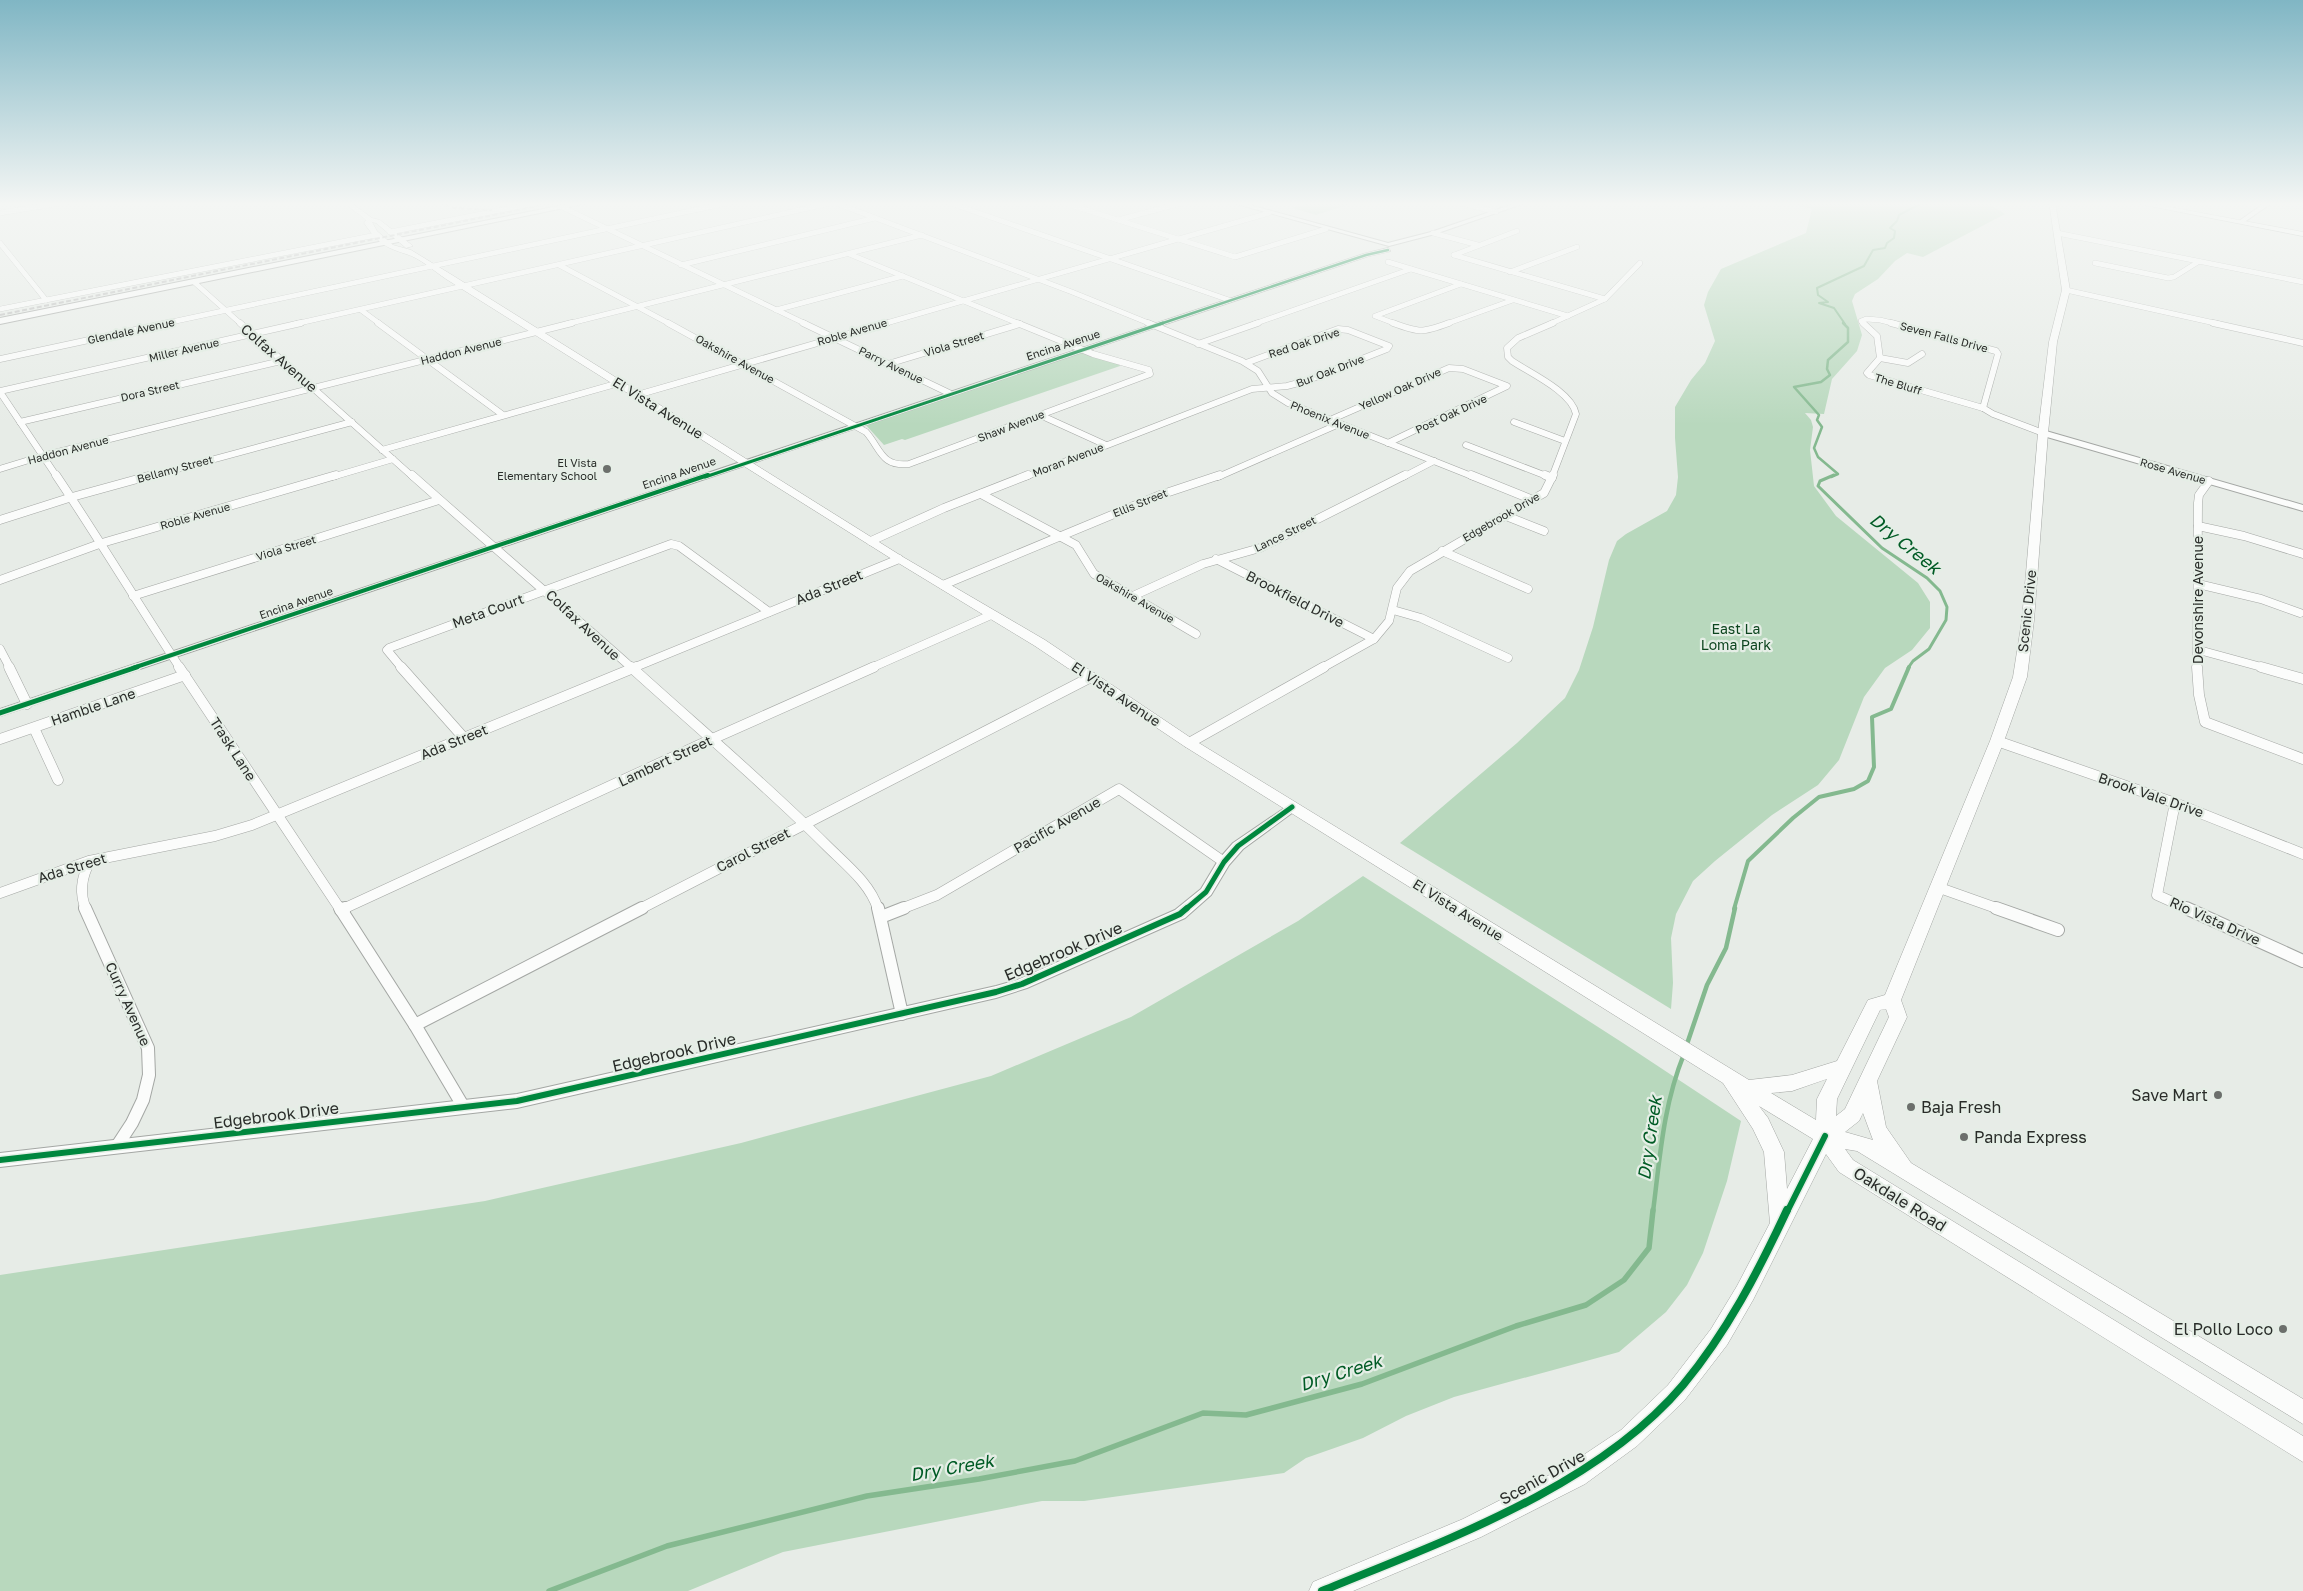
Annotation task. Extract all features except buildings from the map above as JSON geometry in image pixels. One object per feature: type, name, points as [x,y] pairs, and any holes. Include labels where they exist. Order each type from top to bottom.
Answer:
[{"type":"main road","points":[[0,321],[222,276]]},
{"type":"main road","name":"El Vista Avenue","points":[[447,276],[899,559],[1040,643],[1190,743],[1292,807],[1825,1136]]},
{"type":"main road","name":"Scenic Drive","points":[[1322,1591],[1472,1528],[1576,1475],[1629,1438],[1676,1394],[1719,1337],[1745,1293],[1825,1136],[1852,1115],[1898,1017],[1892,1000],[1997,742],[2020,677],[2028,612],[2043,433],[2053,342],[2066,290],[2064,276]]},
{"type":"main road","name":"Scenic Drive","points":[[1825,1136],[1827,1099],[1874,1005],[1892,1000]]},
{"type":"main road","points":[[1746,1088],[1795,1082],[1844,1066]]},
{"type":"main road","points":[[1727,1076],[1752,1110],[1770,1141],[1776,1166],[1780,1222]]},
{"type":"main road","points":[[1869,1081],[1871,1115],[1876,1130],[1906,1171]]},
{"type":"main road","name":"Oakdale Road","points":[[1825,1136],[1862,1144],[2303,1412]]},
{"type":"main road","name":"Oakdale Road","points":[[1825,1136],[1846,1166],[2303,1450]]},
{"type":"street","points":[[27,276],[46,300]]},
{"type":"street","points":[[0,309],[167,276]]},
{"type":"street","name":"Glendale Avenue","points":[[0,358],[389,276]]},
{"type":"street","name":"Miller Avenue","points":[[0,391],[508,276]]},
{"type":"street","name":"Oakshire Avenue","points":[[582,276],[866,432],[874,439],[879,451],[887,461],[898,465]]},
{"type":"street","name":"Parry Avenue","points":[[705,276],[949,393]]},
{"type":"street","name":"Haddon Avenue","points":[[0,469],[42,456],[759,276]]},
{"type":"street","points":[[776,310],[902,276]]},
{"type":"street","points":[[904,276],[1082,349]]},
{"type":"street","name":"Phoenix Avenue","points":[[1030,276],[1246,363],[1263,376],[1268,388],[1288,403],[1533,500]]},
{"type":"street","name":"Roble Avenue","points":[[637,395],[1046,276]]},
{"type":"street","points":[[1161,276],[1229,300]]},
{"type":"street","name":"Encina Avenue","points":[[0,713],[1301,276]]},
{"type":"street","points":[[1198,344],[1390,276]]},
{"type":"street","points":[[1435,276],[1568,316]]},
{"type":"street","points":[[1525,276],[1605,299]]},
{"type":"street","name":"Edgebrook Drive","points":[[1190,743],[1374,639],[1389,620],[1397,588],[1403,579],[1420,564],[1544,493],[1552,478],[1576,414],[1573,404],[1562,393],[1516,365],[1507,352],[1509,344],[1518,338],[1605,299],[1627,276]]},
{"type":"street","points":[[2159,276],[2168,278],[2175,276]]},
{"type":"street","points":[[2273,276],[2303,282]]},
{"type":"street","name":"Colfax Avenue","points":[[194,282],[438,500],[545,590],[804,823],[860,879],[872,896],[881,917],[902,1014]]},
{"type":"street","points":[[1461,284],[1375,315],[1377,319],[1414,331],[1428,332],[1513,300]]},
{"type":"street","points":[[2066,290],[2303,343]]},
{"type":"street","points":[[360,310],[503,415]]},
{"type":"street","name":"The Bluff","points":[[1862,319],[1862,324],[1877,336],[1880,358],[1867,373],[1869,375],[1983,408],[1992,414],[2043,433]]},
{"type":"street","name":"Seven Falls Drive","points":[[1862,319],[1880,320],[1996,351],[1998,354],[1983,408]]},
{"type":"street","name":"Viola Street","points":[[888,364],[1020,324]]},
{"type":"street","name":"Red Oak Drive","points":[[1246,363],[1338,329],[1348,330],[1390,346]]},
{"type":"street","name":"Bur Oak Drive","points":[[1268,388],[1306,381],[1387,349],[1390,346]]},
{"type":"street","name":"Shaw Avenue","points":[[898,465],[909,464],[1147,377],[1150,372],[1129,362],[1082,349]]},
{"type":"street","points":[[1880,358],[1910,364],[1916,362],[1922,354]]},
{"type":"street","name":"Dora Street","points":[[20,422],[281,361]]},
{"type":"street","name":"Yellow Oak Drive","points":[[1330,420],[1449,368],[1462,369],[1501,382]]},
{"type":"street","name":"Post Oak Drive","points":[[1388,443],[1504,389],[1506,386],[1501,382]]},
{"type":"street","points":[[382,450],[619,383]]},
{"type":"street","name":"Moran Avenue","points":[[871,541],[980,494],[1106,445],[1252,389],[1268,388]]},
{"type":"street","name":"Trask Lane","points":[[0,391],[102,543],[133,596],[276,816],[308,859],[415,1025],[463,1106]]},
{"type":"street","name":"The Bluff","points":[[1992,414],[1992,417],[2003,424],[2043,433]]},
{"type":"street","points":[[1040,415],[1106,445]]},
{"type":"street","name":"Bellamy Street","points":[[0,520],[72,497],[352,422]]},
{"type":"street","points":[[1514,422],[1565,441]]},
{"type":"street","points":[[2003,424],[2012,422]]},
{"type":"street","name":"Ellis Street","points":[[943,585],[1160,495],[1217,477],[1339,424]]},
{"type":"street","name":"Rose Avenue","points":[[2043,433],[2303,508]]},
{"type":"street","points":[[1466,445],[1552,478]]},
{"type":"street","name":"Roble Avenue","points":[[0,580],[102,543],[393,459]]},
{"type":"street","name":"Lance Street","points":[[1133,596],[1216,559],[1260,548],[1434,461]]},
{"type":"street","name":"Devonshire Avenue","points":[[2209,481],[2199,495],[2198,526],[2199,695],[2205,722],[2303,759]]},
{"type":"street","name":"Oakshire Avenue","points":[[980,494],[1060,536],[1082,551],[1089,570],[1196,634]]},
{"type":"street","name":"Viola Street","points":[[133,596],[438,500]]},
{"type":"street","points":[[1506,516],[1544,531]]},
{"type":"street","points":[[2198,526],[2244,536],[2303,554]]},
{"type":"street","name":"Meta Court","points":[[464,738],[387,650],[392,646],[674,544],[769,612]]},
{"type":"street","points":[[1442,551],[1528,589]]},
{"type":"street","name":"Ada Street","points":[[0,893],[90,860],[202,840],[236,831],[899,559]]},
{"type":"street","name":"Brookfield Drive","points":[[1216,559],[1374,639]]},
{"type":"street","points":[[2198,584],[2238,592],[2300,613]]},
{"type":"street","points":[[1393,610],[1421,618],[1508,658]]},
{"type":"street","name":"Lambert Street","points":[[341,910],[710,740],[991,615]]},
{"type":"street","points":[[0,649],[27,704]]},
{"type":"street","points":[[2198,650],[2303,679]]},
{"type":"street","name":"Hamble Lane","points":[[0,739],[185,676]]},
{"type":"street","name":"Carol Street","points":[[415,1025],[804,823],[1091,677]]},
{"type":"street","points":[[34,728],[58,780]]},
{"type":"street","name":"Brook Vale Drive","points":[[1997,742],[2175,803],[2303,854]]},
{"type":"street","name":"Pacific Avenue","points":[[881,917],[937,895],[1119,789],[1224,862]]},
{"type":"street","name":"Rio Vista Drive","points":[[2175,803],[2157,895],[2303,961]]},
{"type":"street","name":"Edgebrook Drive","points":[[0,1160],[517,1101],[996,992],[1022,984],[1164,922],[1186,909],[1206,892],[1224,862],[1238,846],[1292,807]]},
{"type":"street","name":"Curry Avenue","points":[[90,860],[83,874],[82,901],[148,1048],[150,1062],[146,1094],[137,1114],[117,1146]]},
{"type":"street","points":[[1937,887],[2058,930]]},
{"type":"green space","name":"East La Loma Park","points":[[1717,276],[1881,276],[1855,294],[1852,301],[1862,335],[1857,351],[1832,379],[1824,414],[1805,413],[1811,420],[1813,427],[1810,450],[1814,486],[1836,516],[1918,583],[1930,602],[1930,628],[1912,650],[1885,668],[1864,697],[1839,760],[1818,785],[1772,815],[1693,881],[1676,914],[1671,938],[1673,983],[1671,1009],[1400,843],[1517,743],[1565,698],[1579,670],[1593,627],[1609,560],[1617,541],[1667,511],[1676,495],[1678,477],[1675,407],[1691,380],[1705,363],[1715,341],[1704,305],[1708,292]]},
{"type":"green space","points":[[1082,352],[1119,363],[1120,366],[905,440],[902,439],[884,445],[865,424]]},
{"type":"green space","points":[[1363,876],[1741,1121],[1727,1181],[1703,1253],[1687,1285],[1666,1312],[1619,1352],[1454,1397],[1406,1416],[1363,1438],[1306,1458],[1284,1473],[1084,1501],[1042,1501],[783,1552],[688,1591],[0,1591],[0,1275],[485,1201],[741,1143],[991,1076],[1131,1017],[1298,921]]},
{"type":"waterway","name":"Dry Creek","points":[[1842,276],[1817,288],[1818,295],[1828,302],[1819,303],[1834,308],[1845,324]]},
{"type":"waterway","name":"Dry Creek","points":[[1831,477],[1838,474],[1818,457],[1814,448],[1822,427],[1817,420],[1819,415],[1794,387],[1821,382],[1830,375],[1827,369],[1828,360],[1848,342],[1848,328],[1843,323]]},
{"type":"waterway","name":"Dry Creek","points":[[1834,475],[1820,481],[1818,486],[1882,548],[1927,578],[1940,591],[1947,607],[1946,620],[1929,649],[1913,661],[1908,668]]},
{"type":"waterway","name":"Dry Creek","points":[[1734,909],[1748,861],[1793,818],[1819,797],[1854,789],[1868,781],[1874,767],[1872,717],[1891,709],[1909,667]]},
{"type":"waterway","name":"Dry Creek","points":[[1686,1047],[1707,985],[1726,948],[1735,908]]},
{"type":"waterway","name":"Dry Creek","points":[[1653,1212],[1667,1112],[1671,1093],[1684,1054]]},
{"type":"waterway","name":"Dry Creek","points":[[549,1591],[667,1546],[867,1496],[979,1479],[1075,1461],[1203,1413],[1246,1415],[1362,1384],[1516,1326],[1586,1305],[1624,1280],[1649,1248],[1653,1210]]},
{"type":"railway","points":[[0,315],[191,276]]},
{"type":"cycle path","points":[[0,713],[1303,276]]},
{"type":"cycle path","points":[[0,1160],[517,1101],[996,992],[1022,984],[1180,914],[1206,892],[1224,862],[1238,846],[1292,807]]},
{"type":"cycle path","points":[[1322,1591],[1489,1521],[1542,1494],[1592,1463],[1639,1427],[1682,1386],[1719,1337],[1762,1263],[1825,1136]]},
{"type":"place","name":"El Vista Elementary School","points":[[607,469]]},
{"type":"place","name":"Save Mart","points":[[2218,1095]]},
{"type":"place","name":"Baja Fresh","points":[[1911,1107]]},
{"type":"place","name":"Panda Express","points":[[1964,1137]]},
{"type":"place","name":"El Pollo Loco","points":[[2283,1329]]}]
